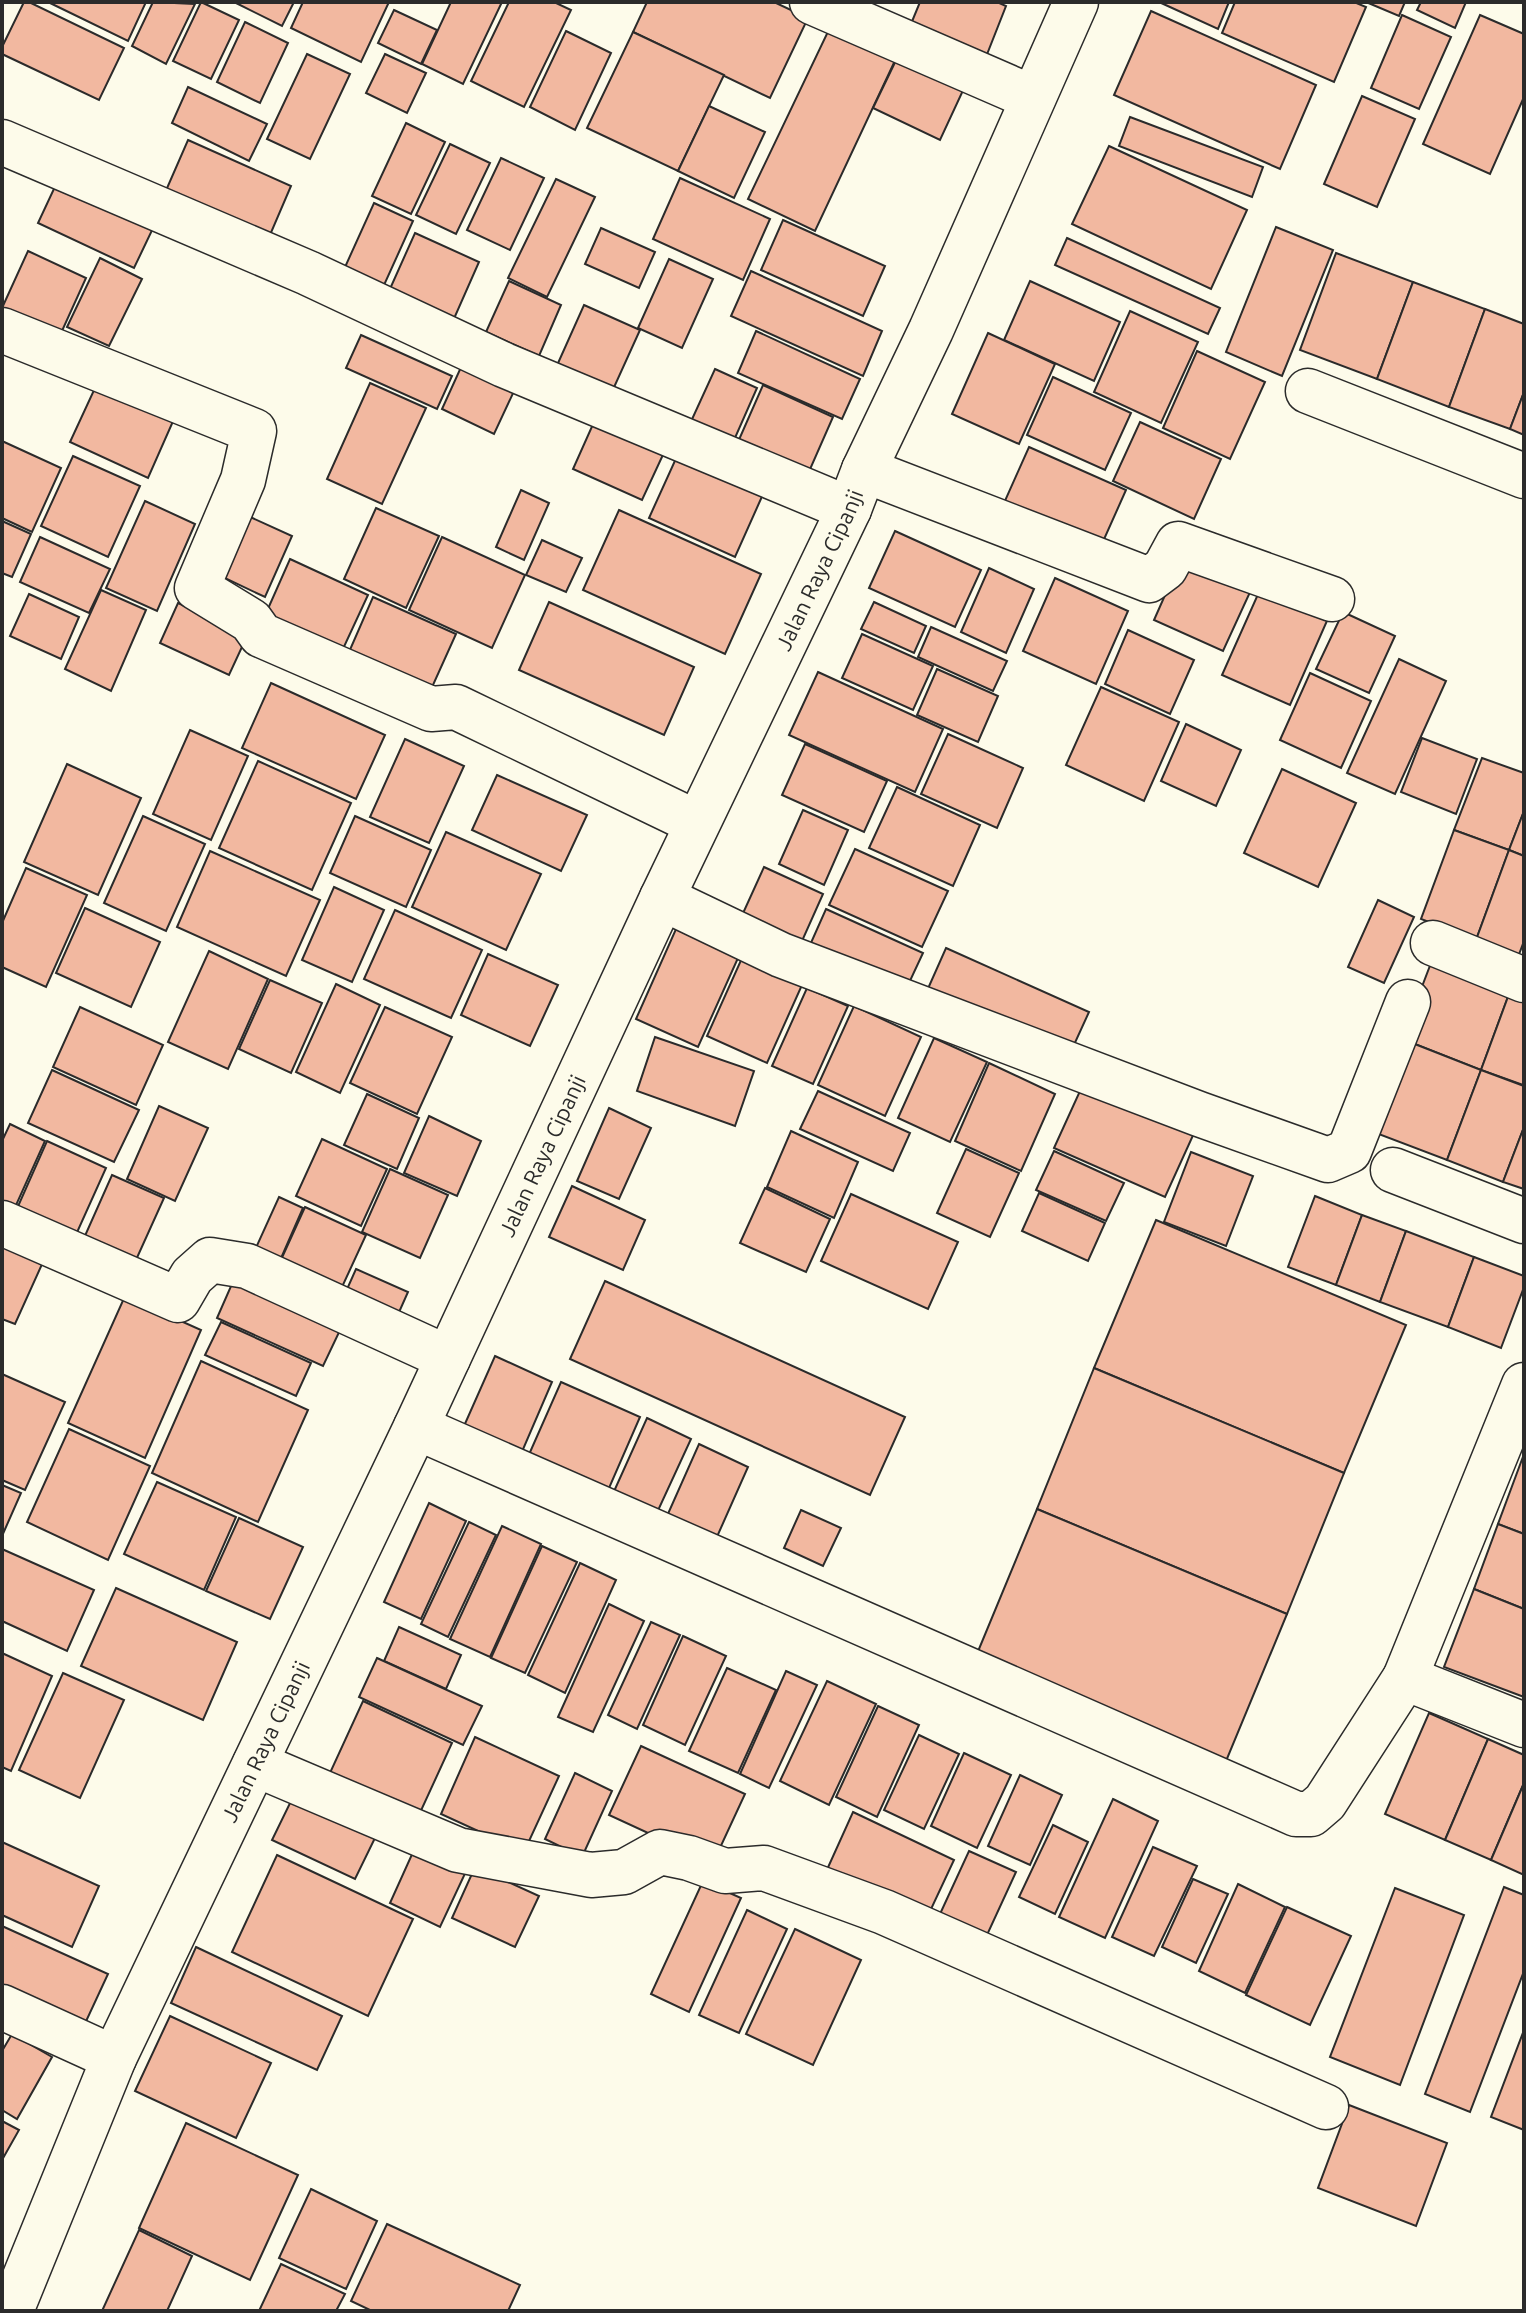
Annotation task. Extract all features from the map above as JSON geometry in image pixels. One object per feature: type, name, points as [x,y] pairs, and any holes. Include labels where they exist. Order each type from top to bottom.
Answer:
[{"type":"street","points":[[812,2],[1033,98]]},
{"type":"street","name":"Jalan Raya Cipanji","points":[[11,2311],[114,2058],[416,1427],[697,823],[857,489],[1076,2]]},
{"type":"street","points":[[2,142],[308,273],[504,365],[857,489],[1149,580],[1165,568],[1178,544],[1332,599]]},
{"type":"street","points":[[2,330],[254,431],[243,480],[197,588],[251,621],[261,635],[431,709],[456,707],[697,823]]},
{"type":"street","points":[[1308,391],[1524,476]]},
{"type":"street","points":[[662,898],[781,955],[1185,1109],[1328,1160],[1349,1151],[1408,1002]]},
{"type":"street","points":[[1433,943],[1524,980]]},
{"type":"street","points":[[1393,1170],[1524,1221]]},
{"type":"street","points":[[2,1223],[178,1300],[192,1276],[210,1260],[247,1266],[448,1358]]},
{"type":"street","points":[[416,1427],[1296,1814],[1311,1814],[1325,1802],[1405,1678],[1524,1385]]},
{"type":"street","points":[[1405,1678],[1524,1725]]},
{"type":"street","points":[[255,1764],[458,1850],[591,1875],[624,1872],[660,1852],[725,1871],[764,1868],[884,1912],[1326,2107]]},
{"type":"street","points":[[2,2007],[114,2058]]},
{"type":"building","points":[[24,2],[124,48],[99,100],[2,54],[2,47]]},
{"type":"building","points":[[48,2],[146,2],[128,41]]},
{"type":"building","points":[[153,2],[195,4],[166,64],[132,46]]},
{"type":"building","points":[[201,2],[239,20],[211,79],[173,61]]},
{"type":"building","points":[[234,2],[294,2],[282,26]]},
{"type":"building","points":[[303,2],[389,2],[361,62],[291,28]]},
{"type":"building","points":[[451,2],[502,2],[463,84],[422,64]]},
{"type":"building","points":[[509,2],[554,2],[571,10],[524,107],[471,81]]},
{"type":"building","points":[[647,2],[774,2],[808,18],[770,98],[633,32]]},
{"type":"building","points":[[920,2],[997,2],[1006,6],[982,67],[906,36]]},
{"type":"building","points":[[1159,2],[1229,2],[1218,29]]},
{"type":"building","points":[[1235,2],[1354,2],[1366,7],[1334,82],[1222,33]]},
{"type":"building","points":[[1366,2],[1405,2],[1399,16]]},
{"type":"building","points":[[1421,2],[1466,2],[1455,28],[1417,10]]},
{"type":"building","points":[[394,10],[437,30],[421,64],[378,43]]},
{"type":"building","points":[[1151,11],[1316,85],[1280,169],[1114,95]]},
{"type":"building","points":[[1402,15],[1451,37],[1419,109],[1371,88]]},
{"type":"building","points":[[1480,15],[1524,34],[1524,97],[1490,174],[1423,144]]},
{"type":"building","points":[[834,19],[900,50],[815,231],[748,199]]},
{"type":"building","points":[[245,22],[288,43],[260,103],[217,82]]},
{"type":"building","points":[[566,31],[611,53],[575,130],[530,107]]},
{"type":"building","points":[[633,32],[724,75],[678,171],[587,128]]},
{"type":"building","points":[[900,52],[966,84],[940,140],[873,108]]},
{"type":"building","points":[[307,54],[350,74],[310,159],[267,139]]},
{"type":"building","points":[[385,54],[426,73],[407,113],[366,93]]},
{"type":"building","points":[[188,87],[267,124],[249,161],[172,123]]},
{"type":"building","points":[[1362,96],[1415,119],[1377,207],[1324,184]]},
{"type":"building","points":[[709,106],[765,132],[734,198],[678,171]]},
{"type":"building","points":[[1130,117],[1263,167],[1252,197],[1119,146]]},
{"type":"building","points":[[406,123],[445,142],[411,214],[372,196]]},
{"type":"building","points":[[188,140],[291,186],[267,242],[164,195]]},
{"type":"building","points":[[450,144],[490,163],[456,234],[416,215]]},
{"type":"building","points":[[1109,146],[1247,210],[1211,289],[1072,224]]},
{"type":"building","points":[[501,158],[544,178],[510,250],[467,230]]},
{"type":"building","points":[[59,178],[155,224],[134,268],[38,223]]},
{"type":"building","points":[[680,178],[770,219],[743,280],[653,239]]},
{"type":"building","points":[[556,179],[595,197],[547,297],[508,278]]},
{"type":"building","points":[[374,203],[413,221],[380,294],[341,276]]},
{"type":"building","points":[[783,220],[885,266],[863,316],[761,270]]},
{"type":"building","points":[[1276,227],[1333,250],[1282,376],[1226,352]]},
{"type":"building","points":[[601,228],[655,252],[639,288],[585,264]]},
{"type":"building","points":[[415,233],[479,262],[449,330],[385,300]]},
{"type":"building","points":[[1067,238],[1220,308],[1208,334],[1055,265]]},
{"type":"building","points":[[28,251],[86,278],[57,342],[2,317],[2,308]]},
{"type":"building","points":[[1336,253],[1413,282],[1377,379],[1300,350]]},
{"type":"building","points":[[100,258],[142,279],[109,346],[67,327]]},
{"type":"building","points":[[669,259],[713,279],[682,348],[638,328]]},
{"type":"building","points":[[751,271],[882,331],[863,376],[731,316]]},
{"type":"building","points":[[509,281],[561,305],[539,356],[486,332]]},
{"type":"building","points":[[1030,281],[1120,322],[1094,381],[1004,340]]},
{"type":"building","points":[[1413,282],[1485,309],[1449,407],[1377,379]]},
{"type":"building","points":[[584,305],[640,330],[606,405],[550,381]]},
{"type":"building","points":[[1485,309],[1524,324],[1524,392],[1510,429],[1449,407]]},
{"type":"building","points":[[1130,311],[1198,342],[1161,423],[1094,392]]},
{"type":"building","points":[[756,331],[860,379],[842,419],[738,373]]},
{"type":"building","points":[[988,333],[1055,364],[1019,444],[952,414]]},
{"type":"building","points":[[361,335],[452,376],[437,409],[346,368]]},
{"type":"building","points":[[1197,351],[1265,382],[1230,459],[1163,428]]},
{"type":"building","points":[[462,365],[515,389],[494,434],[442,409]]},
{"type":"building","points":[[715,369],[757,388],[731,447],[688,428]]},
{"type":"building","points":[[101,375],[178,410],[148,478],[70,442]]},
{"type":"building","points":[[1053,377],[1131,413],[1105,470],[1027,435]]},
{"type":"building","points":[[370,383],[426,408],[382,504],[327,479]]},
{"type":"building","points":[[763,385],[833,417],[804,483],[734,451]]},
{"type":"building","points":[[1524,392],[1524,435],[1510,429]]},
{"type":"building","points":[[598,413],[668,444],[642,500],[573,469]]},
{"type":"building","points":[[1140,422],[1221,459],[1194,519],[1113,481]]},
{"type":"building","points":[[2,441],[61,468],[32,532],[2,518]]},
{"type":"building","points":[[1029,447],[1126,490],[1097,555],[1000,512]]},
{"type":"building","points":[[678,454],[764,492],[735,557],[649,518]]},
{"type":"building","points":[[73,456],[140,486],[108,557],[41,526]]},
{"type":"building","points":[[521,490],[549,503],[524,560],[496,547]]},
{"type":"building","points":[[145,501],[195,524],[157,611],[106,588]]},
{"type":"building","points":[[376,508],[439,536],[406,608],[344,579]]},
{"type":"building","points":[[619,510],[761,574],[725,654],[583,590]]},
{"type":"building","points":[[237,511],[292,536],[265,597],[210,571]]},
{"type":"building","points":[[2,521],[31,534],[12,577],[2,573]]},
{"type":"building","points":[[895,531],[981,570],[955,627],[869,588]]},
{"type":"building","points":[[40,537],[110,569],[89,613],[20,582]]},
{"type":"building","points":[[442,537],[525,575],[492,648],[409,610]]},
{"type":"building","points":[[542,540],[582,558],[566,592],[526,575]]},
{"type":"building","points":[[290,559],[368,595],[336,664],[259,629]]},
{"type":"building","points":[[1181,559],[1251,590],[1223,651],[1154,620]]},
{"type":"building","points":[[989,568],[1034,589],[1006,653],[961,632]]},
{"type":"building","points":[[1055,578],[1128,611],[1096,684],[1023,651]]},
{"type":"building","points":[[1263,583],[1330,614],[1290,705],[1222,675]]},
{"type":"building","points":[[101,590],[146,610],[111,691],[65,669]]},
{"type":"building","points":[[29,594],[79,617],[61,659],[10,636]]},
{"type":"building","points":[[373,597],[456,634],[424,705],[342,668]]},
{"type":"building","points":[[549,602],[694,667],[664,735],[519,670]]},
{"type":"building","points":[[874,602],[926,626],[914,653],[861,629]]},
{"type":"building","points":[[178,603],[248,634],[229,675],[160,643]]},
{"type":"building","points":[[1343,612],[1395,636],[1369,693],[1316,669]]},
{"type":"building","points":[[931,627],[1007,661],[993,691],[918,657]]},
{"type":"building","points":[[1128,630],[1194,660],[1170,714],[1105,684]]},
{"type":"building","points":[[862,634],[933,666],[913,710],[842,678]]},
{"type":"building","points":[[1399,659],[1446,681],[1395,794],[1347,773]]},
{"type":"building","points":[[937,669],[998,696],[978,742],[917,715]]},
{"type":"building","points":[[818,672],[943,729],[915,792],[789,735]]},
{"type":"building","points":[[1310,673],[1371,701],[1341,768],[1280,740]]},
{"type":"building","points":[[271,683],[385,735],[356,799],[242,748]]},
{"type":"building","points":[[1101,687],[1179,722],[1144,801],[1066,765]]},
{"type":"building","points":[[1186,724],[1241,750],[1216,806],[1161,781]]},
{"type":"building","points":[[190,730],[248,756],[211,840],[153,814]]},
{"type":"building","points":[[948,734],[1023,768],[997,828],[921,794]]},
{"type":"building","points":[[1422,738],[1477,759],[1456,814],[1401,792]]},
{"type":"building","points":[[405,739],[464,766],[429,843],[370,817]]},
{"type":"building","points":[[805,744],[887,781],[864,832],[782,795]]},
{"type":"building","points":[[1482,758],[1524,773],[1524,811],[1509,850],[1454,830]]},
{"type":"building","points":[[258,761],[351,803],[312,890],[219,848]]},
{"type":"building","points":[[67,764],[141,798],[98,895],[24,862]]},
{"type":"building","points":[[1282,769],[1356,803],[1318,887],[1244,853]]},
{"type":"building","points":[[497,775],[587,815],[561,871],[472,830]]},
{"type":"building","points":[[897,787],[980,825],[953,886],[869,848]]},
{"type":"building","points":[[803,810],[848,830],[824,885],[779,864]]},
{"type":"building","points":[[1524,811],[1524,856],[1509,850]]},
{"type":"building","points":[[143,816],[205,844],[166,931],[104,903]]},
{"type":"building","points":[[355,816],[431,850],[406,907],[330,873]]},
{"type":"building","points":[[1454,830],[1509,850],[1476,940],[1421,919]]},
{"type":"building","points":[[446,832],[541,874],[506,950],[412,907]]},
{"type":"building","points":[[855,849],[948,891],[922,947],[829,905]]},
{"type":"building","points":[[1509,850],[1524,856],[1524,941],[1518,957],[1476,940]]},
{"type":"building","points":[[210,851],[320,900],[286,976],[177,927]]},
{"type":"building","points":[[764,867],[823,894],[798,950],[739,922]]},
{"type":"building","points":[[26,868],[87,895],[46,987],[2,967],[2,923]]},
{"type":"building","points":[[334,887],[384,910],[352,982],[302,960]]},
{"type":"building","points":[[1378,900],[1414,917],[1384,983],[1348,967]]},
{"type":"building","points":[[85,908],[160,942],[131,1007],[56,973]]},
{"type":"building","points":[[826,909],[923,953],[902,998],[806,954]]},
{"type":"building","points":[[395,910],[482,950],[451,1018],[364,979]]},
{"type":"building","points":[[676,929],[738,958],[698,1047],[636,1019]]},
{"type":"building","points":[[946,948],[1089,1012],[1068,1058],[926,993]]},
{"type":"building","points":[[209,951],[268,979],[228,1069],[168,1042]]},
{"type":"building","points":[[488,954],[558,985],[530,1046],[461,1015]]},
{"type":"building","points":[[742,958],[802,985],[767,1063],[707,1036]]},
{"type":"building","points":[[1431,963],[1509,994],[1481,1070],[1402,1039]]},
{"type":"building","points":[[270,980],[322,1003],[291,1073],[239,1049]]},
{"type":"building","points":[[336,984],[380,1005],[340,1093],[296,1072]]},
{"type":"building","points":[[807,988],[848,1006],[813,1084],[772,1066]]},
{"type":"building","points":[[1509,994],[1524,999],[1523,1085],[1481,1070]]},
{"type":"building","points":[[854,1006],[921,1037],[885,1116],[818,1085]]},
{"type":"building","points":[[80,1007],[163,1045],[136,1105],[53,1067]]},
{"type":"building","points":[[385,1007],[452,1037],[417,1114],[350,1083]]},
{"type":"building","points":[[655,1037],[754,1071],[735,1126],[637,1091]]},
{"type":"building","points":[[934,1038],[987,1062],[950,1142],[898,1118]]},
{"type":"building","points":[[1402,1039],[1481,1070],[1447,1160],[1368,1130]]},
{"type":"building","points":[[989,1063],[1055,1094],[1021,1171],[955,1141]]},
{"type":"building","points":[[52,1070],[139,1110],[114,1162],[28,1123]]},
{"type":"building","points":[[1481,1070],[1524,1086],[1524,1127],[1503,1182],[1447,1160]]},
{"type":"building","points":[[1085,1080],[1195,1131],[1165,1197],[1054,1148]]},
{"type":"building","points":[[818,1091],[910,1133],[893,1171],[800,1129]]},
{"type":"building","points":[[367,1094],[419,1118],[397,1169],[344,1145]]},
{"type":"building","points":[[159,1106],[208,1128],[175,1201],[127,1179]]},
{"type":"building","points":[[609,1108],[651,1128],[619,1199],[577,1181]]},
{"type":"building","points":[[429,1116],[481,1141],[457,1196],[404,1173]]},
{"type":"building","points":[[10,1124],[45,1141],[8,1223],[2,1220],[2,1141]]},
{"type":"building","points":[[1524,1127],[1524,1189],[1503,1182]]},
{"type":"building","points":[[791,1131],[858,1162],[834,1218],[767,1187]]},
{"type":"building","points":[[322,1139],[387,1169],[361,1226],[296,1196]]},
{"type":"building","points":[[47,1141],[106,1168],[70,1248],[11,1222]]},
{"type":"building","points":[[966,1149],[1019,1173],[990,1237],[937,1213]]},
{"type":"building","points":[[1054,1151],[1124,1183],[1106,1221],[1036,1190]]},
{"type":"building","points":[[1191,1152],[1253,1176],[1226,1246],[1164,1222]]},
{"type":"building","points":[[390,1169],[448,1195],[420,1258],[362,1232]]},
{"type":"building","points":[[112,1175],[164,1198],[131,1271],[80,1247]]},
{"type":"building","points":[[572,1186],[645,1220],[623,1270],[549,1237]]},
{"type":"building","points":[[765,1188],[830,1219],[806,1272],[740,1243]]},
{"type":"building","points":[[1039,1193],[1105,1223],[1088,1261],[1022,1231]]},
{"type":"building","points":[[851,1194],[958,1242],[928,1309],[821,1261]]},
{"type":"building","points":[[1315,1196],[1362,1215],[1336,1285],[1288,1267]]},
{"type":"building","points":[[279,1197],[303,1208],[275,1272],[250,1261]]},
{"type":"building","points":[[305,1207],[366,1235],[336,1300],[275,1273]]},
{"type":"building","points":[[1362,1215],[1406,1231],[1380,1302],[1336,1285]]},
{"type":"building","points":[[1156,1220],[1406,1325],[1344,1473],[1094,1368]]},
{"type":"building","points":[[1406,1231],[1474,1257],[1448,1327],[1380,1302]]},
{"type":"building","points":[[2,1243],[43,1262],[15,1324],[2,1319]]},
{"type":"building","points":[[1474,1257],[1524,1276],[1524,1287],[1501,1348],[1448,1327]]},
{"type":"building","points":[[356,1269],[408,1292],[392,1328],[340,1305]]},
{"type":"building","points":[[235,1277],[342,1326],[323,1366],[217,1318]]},
{"type":"building","points":[[605,1281],[905,1417],[870,1495],[570,1359]]},
{"type":"building","points":[[125,1296],[201,1330],[145,1458],[68,1423]]},
{"type":"building","points":[[221,1322],[311,1363],[296,1396],[205,1355]]},
{"type":"building","points":[[495,1356],[552,1382],[518,1461],[460,1435]]},
{"type":"building","points":[[201,1361],[308,1410],[258,1522],[152,1473]]},
{"type":"building","points":[[1094,1368],[1344,1473],[1287,1614],[1037,1509]]},
{"type":"building","points":[[2,1374],[65,1402],[25,1490],[2,1480]]},
{"type":"building","points":[[561,1382],[640,1417],[606,1495],[527,1459]]},
{"type":"building","points":[[647,1418],[691,1439],[655,1517],[611,1498]]},
{"type":"building","points":[[69,1429],[150,1466],[108,1560],[27,1522]]},
{"type":"building","points":[[699,1444],[748,1467],[712,1548],[663,1525]]},
{"type":"building","points":[[1524,1454],[1524,1534],[1498,1524]]},
{"type":"building","points":[[157,1482],[236,1517],[204,1590],[124,1554]]},
{"type":"building","points":[[2,1485],[21,1493],[2,1536]]},
{"type":"building","points":[[429,1503],[466,1521],[421,1619],[384,1602]]},
{"type":"building","points":[[1037,1509],[1287,1614],[1224,1766],[974,1661]]},
{"type":"building","points":[[801,1510],[841,1528],[823,1566],[784,1548]]},
{"type":"building","points":[[239,1518],[303,1547],[270,1619],[206,1591]]},
{"type":"building","points":[[469,1522],[496,1535],[448,1637],[421,1624]]},
{"type":"building","points":[[1498,1524],[1524,1534],[1524,1609],[1474,1589]]},
{"type":"building","points":[[502,1526],[541,1544],[490,1657],[450,1639]]},
{"type":"building","points":[[542,1546],[577,1562],[525,1673],[491,1658]]},
{"type":"building","points":[[2,1549],[94,1590],[67,1651],[2,1621]]},
{"type":"building","points":[[580,1563],[616,1580],[565,1693],[528,1675]]},
{"type":"building","points":[[116,1588],[237,1642],[203,1720],[81,1666]]},
{"type":"building","points":[[1474,1589],[1524,1609],[1524,1697],[1444,1667]]},
{"type":"building","points":[[609,1604],[644,1621],[593,1732],[558,1717]]},
{"type":"building","points":[[651,1622],[680,1635],[637,1729],[608,1715]]},
{"type":"building","points":[[399,1627],[461,1655],[446,1689],[384,1661]]},
{"type":"building","points":[[683,1636],[726,1656],[685,1745],[643,1725]]},
{"type":"building","points":[[2,1653],[52,1676],[11,1771],[2,1767]]},
{"type":"building","points":[[377,1658],[482,1706],[463,1745],[359,1697]]},
{"type":"building","points":[[727,1668],[776,1690],[738,1773],[689,1751]]},
{"type":"building","points":[[786,1671],[817,1685],[769,1788],[740,1774]]},
{"type":"building","points":[[63,1673],[124,1700],[80,1798],[19,1770]]},
{"type":"building","points":[[827,1681],[876,1704],[829,1805],[780,1781]]},
{"type":"building","points":[[363,1701],[452,1743],[413,1828],[324,1786]]},
{"type":"building","points":[[878,1706],[919,1725],[877,1817],[836,1797]]},
{"type":"building","points":[[1429,1713],[1488,1739],[1445,1840],[1385,1814]]},
{"type":"building","points":[[919,1735],[959,1754],[924,1829],[884,1810]]},
{"type":"building","points":[[475,1737],[559,1776],[524,1852],[441,1814]]},
{"type":"building","points":[[1488,1739],[1524,1755],[1524,1783],[1491,1860],[1445,1840]]},
{"type":"building","points":[[641,1746],[745,1794],[713,1863],[609,1815]]},
{"type":"building","points":[[964,1753],[1011,1775],[977,1848],[931,1826]]},
{"type":"building","points":[[575,1773],[612,1791],[582,1857],[545,1839]]},
{"type":"building","points":[[1020,1775],[1062,1795],[1030,1865],[988,1846]]},
{"type":"building","points":[[1524,1783],[1524,1875],[1491,1860]]},
{"type":"building","points":[[292,1799],[375,1838],[355,1879],[272,1840]]},
{"type":"building","points":[[1113,1799],[1158,1821],[1105,1938],[1059,1917]]},
{"type":"building","points":[[853,1812],[954,1860],[925,1922],[825,1874]]},
{"type":"building","points":[[1053,1825],[1088,1842],[1055,1914],[1019,1897]]},
{"type":"building","points":[[418,1841],[469,1865],[440,1927],[390,1903]]},
{"type":"building","points":[[2,1842],[99,1886],[72,1947],[2,1915]]},
{"type":"building","points":[[1153,1847],[1197,1866],[1154,1956],[1112,1937]]},
{"type":"building","points":[[969,1851],[1016,1872],[987,1935],[940,1914]]},
{"type":"building","points":[[277,1855],[413,1919],[368,2016],[232,1952]]},
{"type":"building","points":[[475,1867],[539,1896],[515,1947],[452,1918]]},
{"type":"building","points":[[1193,1879],[1228,1894],[1196,1963],[1162,1947]]},
{"type":"building","points":[[703,1881],[741,1898],[689,2012],[651,1994]]},
{"type":"building","points":[[1238,1884],[1285,1907],[1245,1993],[1199,1971]]},
{"type":"building","points":[[1504,1887],[1524,1895],[1524,1971],[1470,2112],[1425,2094]]},
{"type":"building","points":[[1395,1888],[1464,1915],[1400,2085],[1330,2057]]},
{"type":"building","points":[[1287,1907],[1351,1936],[1310,2025],[1246,1995]]},
{"type":"building","points":[[747,1910],[787,1929],[739,2033],[699,2015]]},
{"type":"building","points":[[2,1926],[108,1974],[82,2030],[2,1994]]},
{"type":"building","points":[[795,1929],[861,1960],[813,2065],[746,2034]]},
{"type":"building","points":[[196,1947],[342,2016],[317,2070],[171,2003]]},
{"type":"building","points":[[170,2016],[271,2063],[236,2138],[135,2091]]},
{"type":"building","points":[[1524,2030],[1524,2130],[1491,2117]]},
{"type":"building","points":[[12,2034],[52,2057],[17,2119],[2,2110],[2,2051]]},
{"type":"building","points":[[1349,2105],[1447,2143],[1416,2226],[1318,2188]]},
{"type":"building","points":[[2,2121],[19,2130],[2,2160]]},
{"type":"building","points":[[186,2123],[298,2175],[250,2280],[139,2228]]},
{"type":"building","points":[[311,2189],[377,2221],[346,2289],[279,2258]]},
{"type":"building","points":[[387,2224],[520,2285],[508,2311],[372,2311],[351,2301]]},
{"type":"building","points":[[139,2230],[192,2256],[167,2311],[102,2311]]},
{"type":"building","points":[[281,2264],[345,2294],[336,2311],[259,2311]]}]
